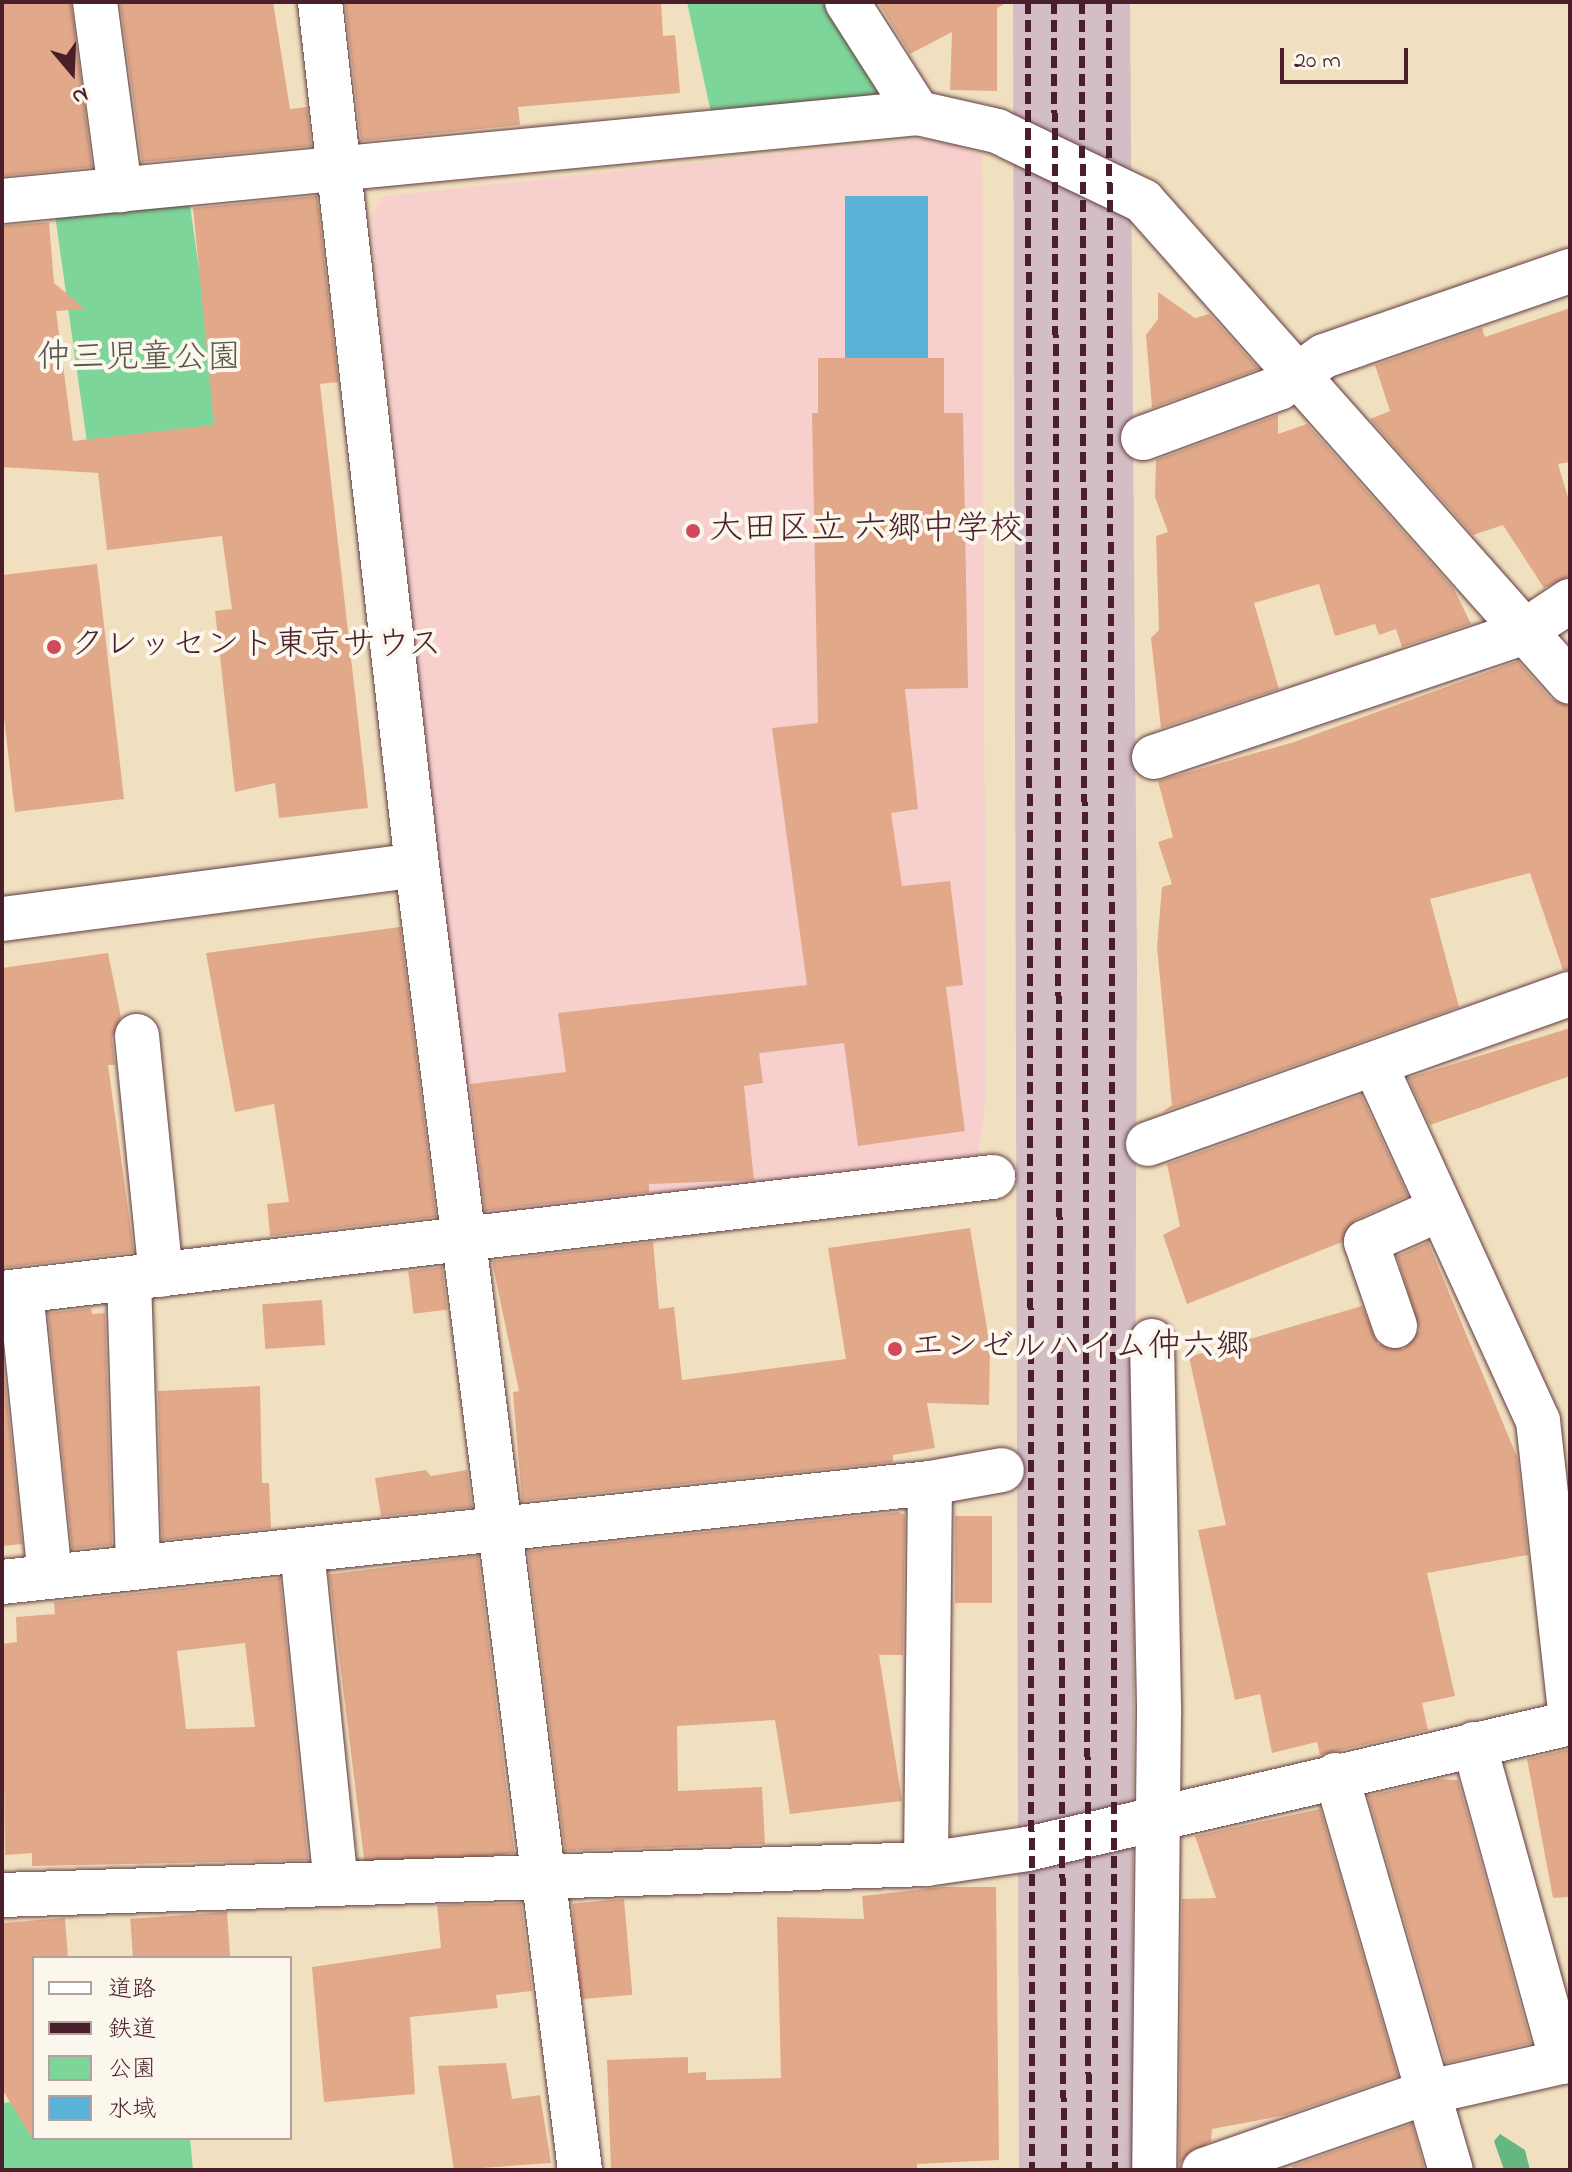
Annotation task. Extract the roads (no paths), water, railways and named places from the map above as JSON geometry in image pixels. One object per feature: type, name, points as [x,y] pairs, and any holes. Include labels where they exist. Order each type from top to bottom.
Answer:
[{"type":"street","points":[[95,2],[120,190]]},
{"type":"street","points":[[320,2],[417,865],[502,1528],[540,1876],[580,2170]]},
{"type":"street","points":[[847,2],[918,113]]},
{"type":"street","points":[[2,201],[918,113],[997,131],[1143,201],[1300,374],[1520,634],[1570,682]]},
{"type":"street","points":[[1143,438],[1300,374],[1324,356],[1570,271]]},
{"type":"street","points":[[1154,757],[1520,634],[1570,601]]},
{"type":"street","points":[[2,919],[417,865]]},
{"type":"street","points":[[1148,1144],[1375,1065],[1519,1007],[1570,994]]},
{"type":"street","points":[[137,1036],[145,1277],[138,1567]]},
{"type":"street","points":[[1375,1065],[1538,1421],[1570,1709]]},
{"type":"street","points":[[50,1576],[12,1292],[993,1177]]},
{"type":"street","points":[[1395,1326],[1366,1242],[1440,1209]]},
{"type":"street","points":[[1152,1341],[1154,2170]]},
{"type":"street","points":[[2,1582],[930,1483],[1002,1470]]},
{"type":"street","points":[[926,1864],[930,1483]]},
{"type":"street","points":[[302,1550],[336,1883]]},
{"type":"street","points":[[2,1895],[255,1901],[336,1883],[540,1876],[706,1883],[926,1864],[1027,1849],[1155,1816],[1570,1723]]},
{"type":"street","points":[[1204,2170],[1425,2093],[1566,2061],[1474,1744]]},
{"type":"street","points":[[1336,1775],[1425,2093],[1451,2170]]},
{"type":"water","points":[[845,196],[928,196],[928,358],[845,358]]},
{"type":"railway","points":[[1028,2],[1032,2170]]},
{"type":"railway","points":[[1054,2],[1064,2170]]},
{"type":"railway","points":[[1082,2],[1089,2170]]},
{"type":"railway","points":[[1109,2],[1115,2170]]},
{"type":"place","name":"大田区立 六郷中学校","points":[[693,531]]},
{"type":"place","name":"クレッセント東京サウス","points":[[54,647]]},
{"type":"place","name":"エンゼルハイム仲六郷","points":[[895,1349]]},
{"type":"park label","name":"仲三児童公園","points":[[139,360]]}]
